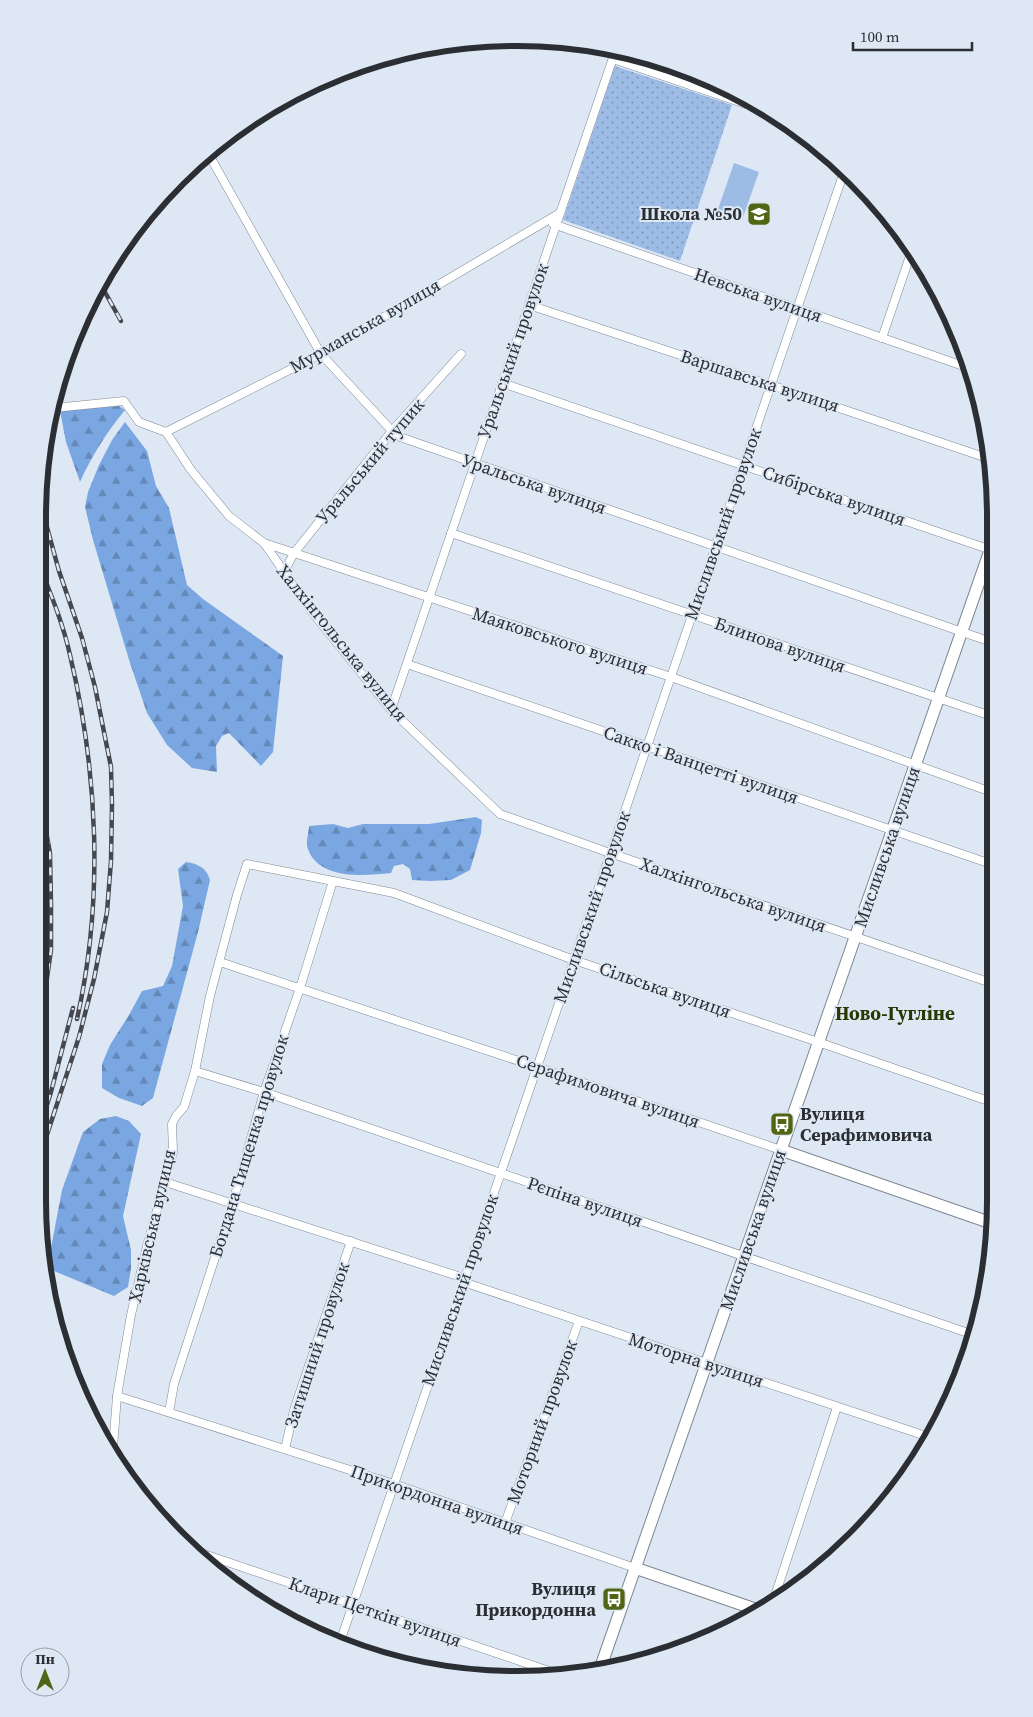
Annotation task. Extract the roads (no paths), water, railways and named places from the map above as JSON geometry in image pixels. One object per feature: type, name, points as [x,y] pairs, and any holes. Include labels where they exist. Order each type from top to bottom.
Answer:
[{"type":"street","points":[[613,59],[735,101]]},
{"type":"street","name":"Уральський провулок","points":[[391,710],[613,59]]},
{"type":"street","points":[[692,86],[694,81]]},
{"type":"street","name":"Уральська вулиця","points":[[211,159],[321,354],[392,431],[408,441],[987,641]]},
{"type":"street","name":"Мисливський провулок","points":[[342,1637],[842,177]]},
{"type":"street","name":"Мурманська вулиця","points":[[166,432],[321,354],[560,213]]},
{"type":"street","name":"Невська вулиця","points":[[546,222],[882,338],[961,363]]},
{"type":"street","points":[[882,338],[909,258]]},
{"type":"street","name":"Варшавська вулиця","points":[[529,305],[983,458]]},
{"type":"street","name":"Уральський тупик","points":[[284,572],[294,553],[392,431],[461,354]]},
{"type":"street","name":"Сибірська вулиця","points":[[502,383],[743,466],[987,544]]},
{"type":"street","points":[[59,407],[124,400],[139,422],[166,432]]},
{"type":"street","name":"Маяковського вулиця","points":[[166,432],[190,470],[229,516],[264,544],[671,677],[987,791]]},
{"type":"street","name":"Блинова вулиця","points":[[452,533],[987,715]]},
{"type":"street","name":"Халхінгольська вулиця","points":[[264,544],[312,612],[391,710],[500,814],[987,982]]},
{"type":"street","name":"Мисливська вулиця","points":[[602,1663],[987,563]]},
{"type":"street","name":"Сакко і Ванцетті вулиця","points":[[407,664],[987,863]]},
{"type":"street","name":"Сільська вулиця","points":[[247,864],[394,893],[574,960],[987,1101]]},
{"type":"street","name":"Харківська вулиця","points":[[113,1443],[117,1396],[132,1315],[147,1246],[173,1152],[172,1124],[184,1107],[195,1071],[210,996],[236,895],[247,864]]},
{"type":"street","name":"Богдана Тищенка провулок","points":[[169,1412],[174,1384],[233,1202],[264,1092],[300,988],[333,881]]},
{"type":"street","name":"Серафимовича вулиця","points":[[220,962],[537,1067],[986,1221]]},
{"type":"street","name":"Рєпіна вулиця","points":[[195,1071],[264,1092],[968,1333]]},
{"type":"street","name":"Моторна вулиця","points":[[165,1182],[351,1241],[578,1321],[924,1435]]},
{"type":"street","name":"Затишний провулок","points":[[285,1449],[294,1410],[351,1241]]},
{"type":"street","name":"Моторний провулок","points":[[505,1523],[578,1321]]},
{"type":"street","name":"Прикордонна вулиця","points":[[117,1396],[394,1484],[752,1608]]},
{"type":"street","points":[[776,1592],[837,1407]]},
{"type":"street","name":"Клари Цеткін вулиця","points":[[207,1555],[546,1670]]},
{"type":"railway","points":[[104,291],[121,321]]},
{"type":"railway","points":[[46,524],[59,571],[82,638],[95,687],[111,767],[112,805],[111,861],[107,912],[94,979],[79,1037],[46,1138]]},
{"type":"railway","points":[[46,581],[60,619],[70,655],[87,745],[92,791],[94,883],[91,929],[86,974],[77,1019]]},
{"type":"railway","points":[[46,831],[50,853],[51,950],[46,985]]},
{"type":"railway","points":[[46,1108],[73,1008]]},
{"type":"place","name":"Школа №50","points":[[759,214]]},
{"type":"place","name":"Вулиця Серафимовича","points":[[782,1124]]},
{"type":"place","name":"Вулиця Прикордонна","points":[[614,1599]]},
{"type":"district","name":"Ново-Гугліне","points":[[895,1013]]}]
